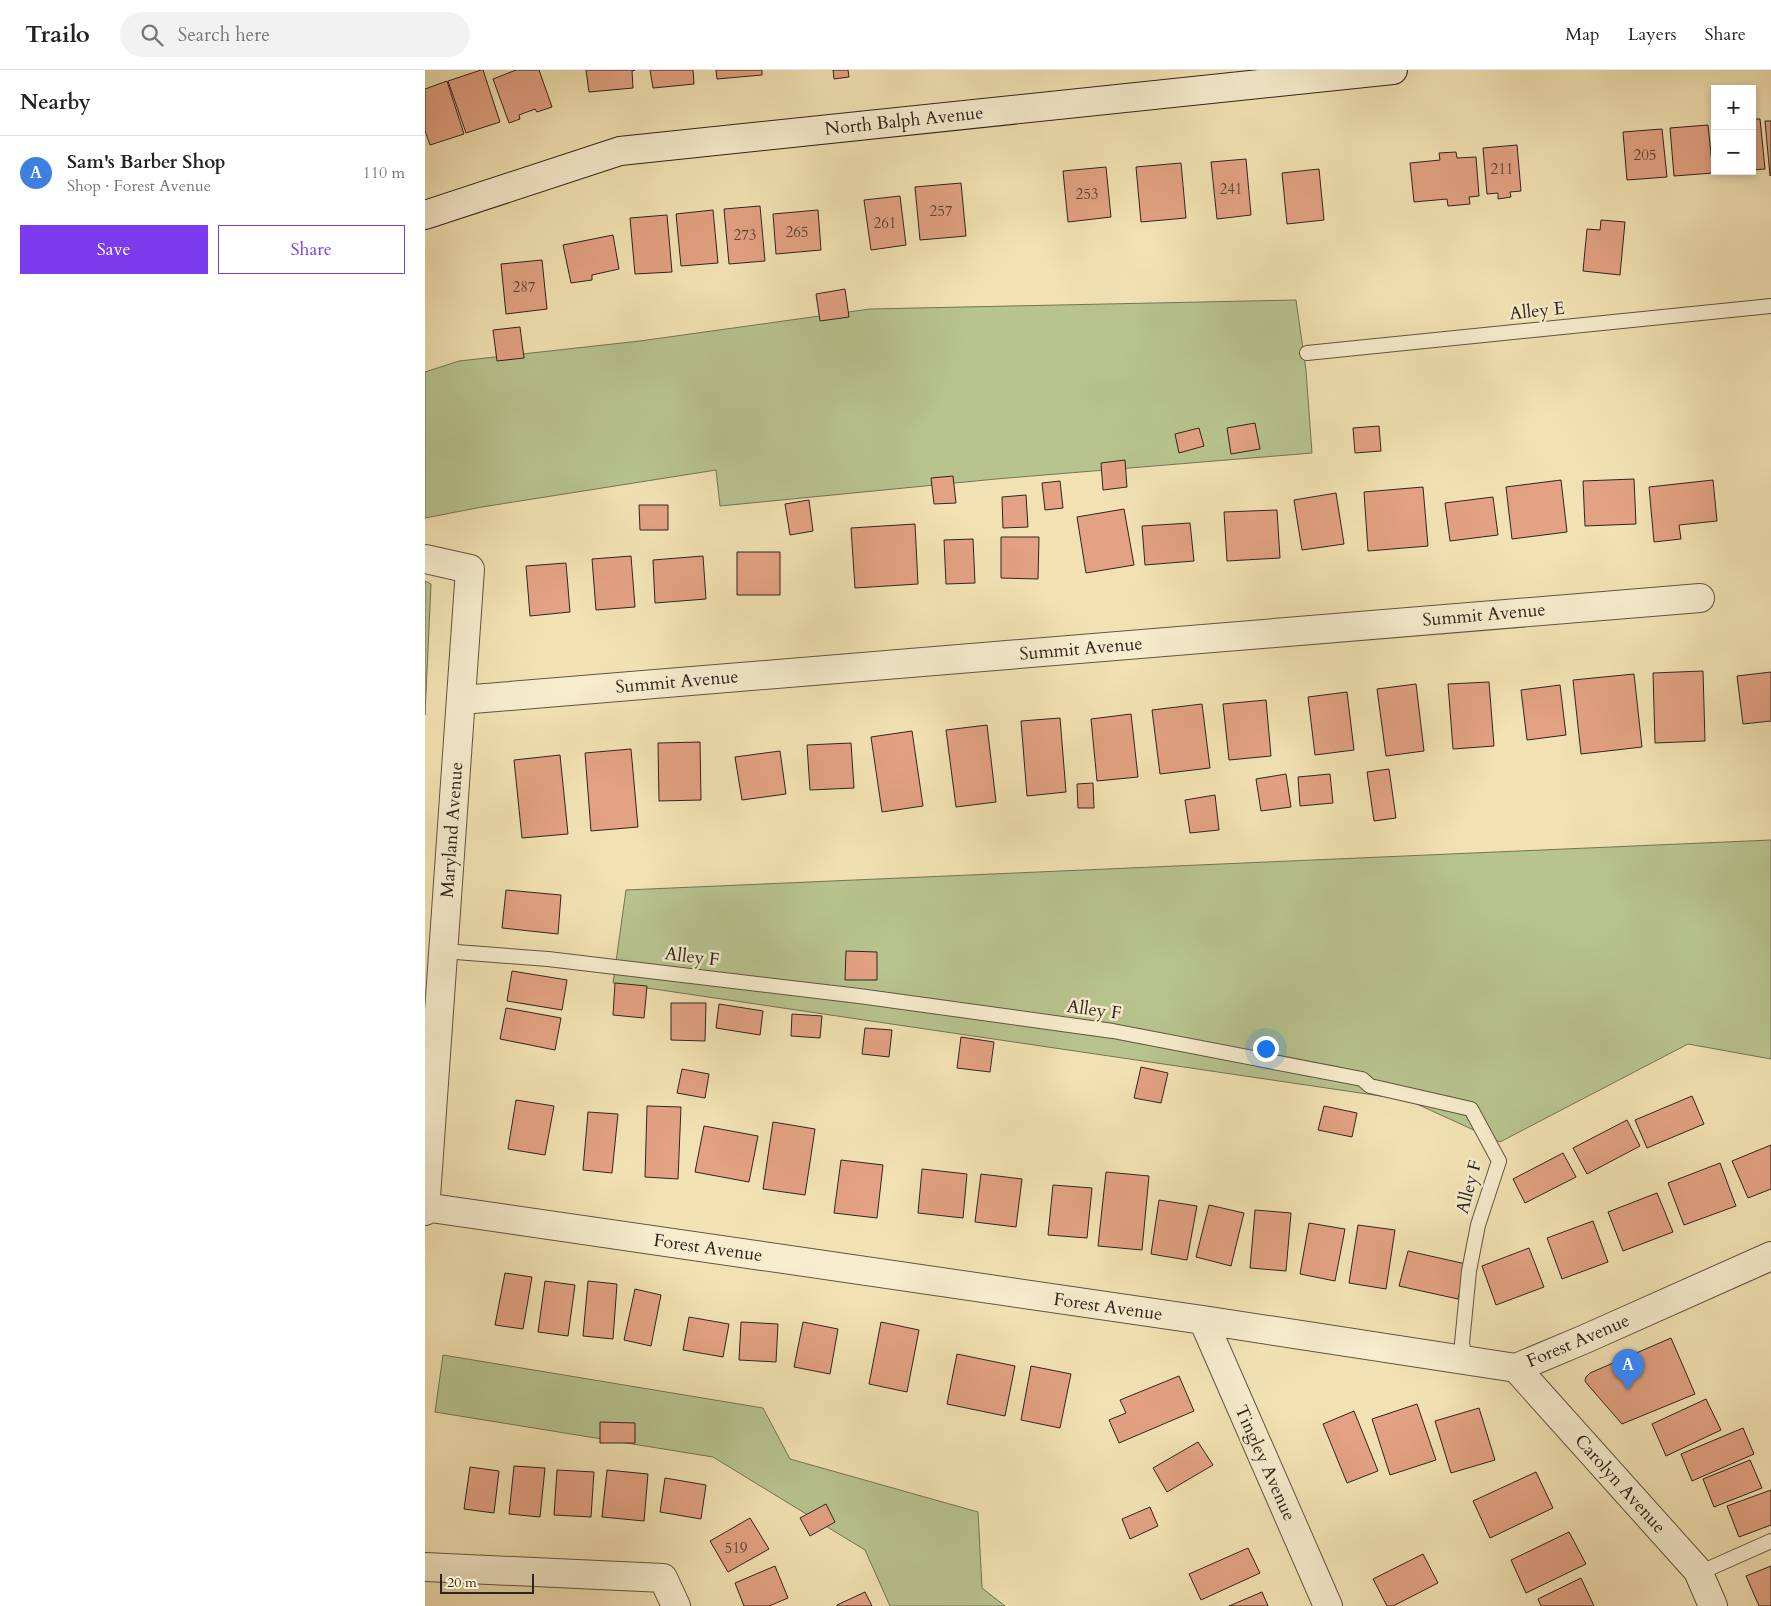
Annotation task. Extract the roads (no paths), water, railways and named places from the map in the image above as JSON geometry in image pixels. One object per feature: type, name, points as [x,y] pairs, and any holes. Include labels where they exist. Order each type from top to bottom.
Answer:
[{"type":"street","name":"North Balph Avenue","points":[[425,214],[620,151],[1393,70]]},
{"type":"street","name":"Maryland Avenue","points":[[425,559],[470,569],[425,1211]]},
{"type":"street","name":"Summit Avenue","points":[[461,700],[1700,598]]},
{"type":"street","name":"Forest Avenue","points":[[425,1207],[1203,1320],[1515,1368],[1771,1256]]},
{"type":"street","name":"Tingley Avenue","points":[[1203,1320],[1328,1606]]},
{"type":"street","name":"Carolyn Avenue","points":[[1515,1368],[1699,1573],[1713,1606]]},
{"type":"street","points":[[425,1567],[663,1578],[676,1606]]},
{"type":"lane","name":"Alley E","points":[[1307,353],[1771,306]]},
{"type":"lane","name":"Alley F","points":[[443,951],[548,959],[830,992],[1113,1031],[1361,1079],[1370,1086],[1471,1109],[1499,1161],[1478,1225],[1469,1271],[1461,1343],[1465,1361]]},
{"type":"lane","points":[[1699,1573],[1771,1541]]},
{"type":"place","name":"Sam's Barber Shop","points":[[1628,1390]]}]
